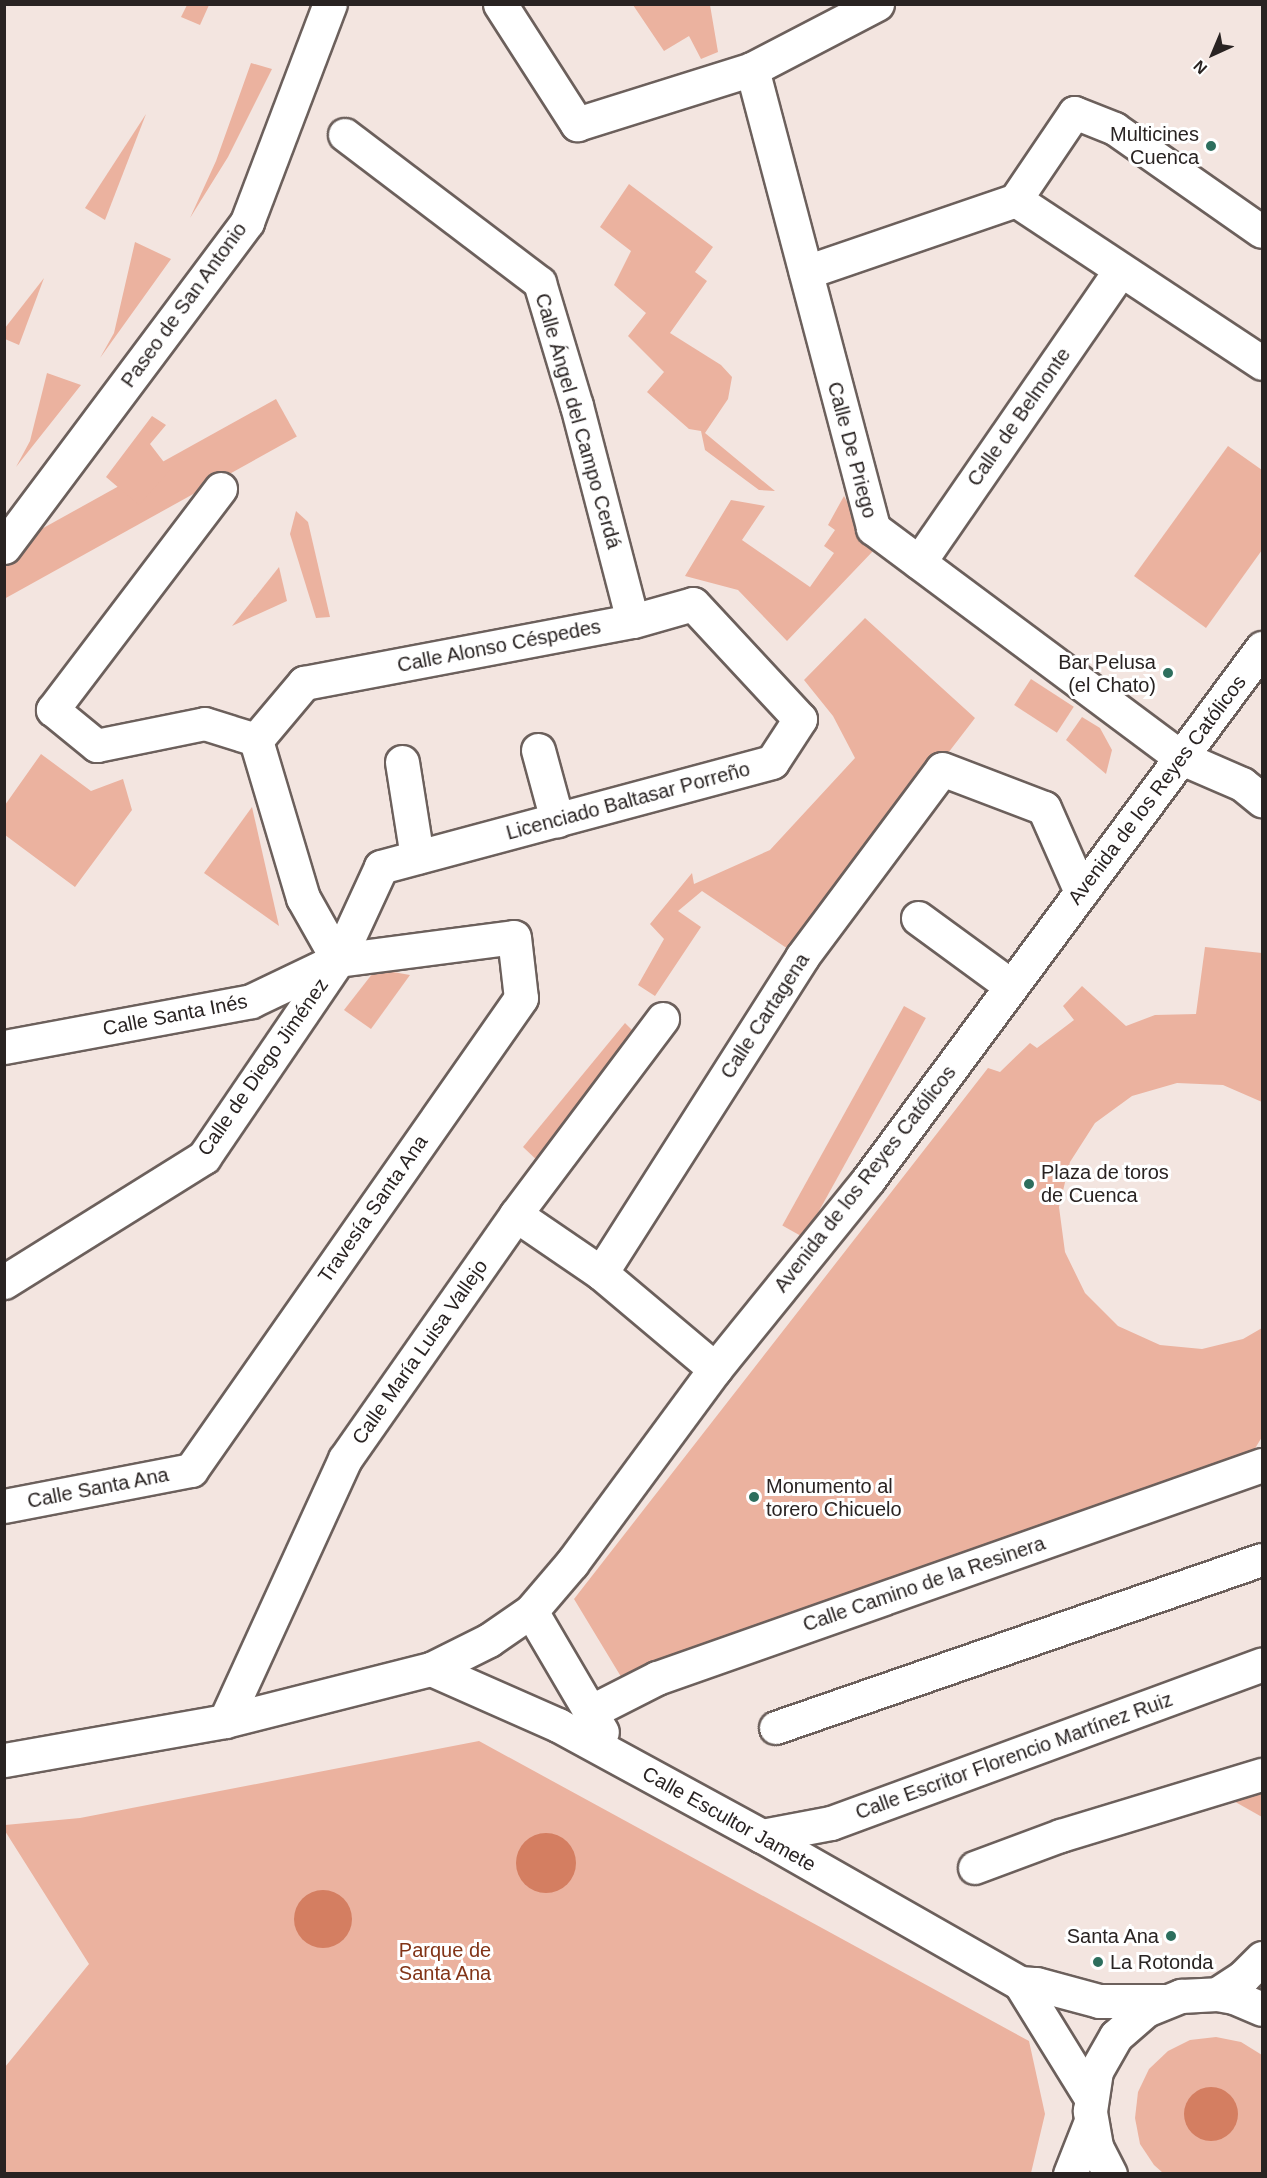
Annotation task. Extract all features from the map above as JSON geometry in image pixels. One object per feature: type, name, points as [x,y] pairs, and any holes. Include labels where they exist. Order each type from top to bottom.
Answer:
[{"type":"street","name":"Paseo de San Antonio","points":[[4,547],[247,222],[330,4]]},
{"type":"street","points":[[500,4],[577,124],[752,69],[877,4]]},
{"type":"street","name":"Calle De Priego","points":[[752,69],[873,528],[1182,758],[1242,784],[1263,800]]},
{"type":"street","points":[[806,272],[1016,200],[1075,113],[1115,129],[1263,232]]},
{"type":"street","name":"Calle Ángel del Campo Cerdá","points":[[345,135],[540,283],[577,406],[633,621]]},
{"type":"street","points":[[1016,200],[1120,271],[1263,363]]},
{"type":"street","name":"Calle de Belmonte","points":[[919,562],[1120,271]]},
{"type":"street","points":[[220,489],[53,710],[98,746],[205,724],[256,741],[303,898],[338,960]]},
{"type":"street","name":"Calle Alonso Céspedes","points":[[256,741],[304,682],[633,621],[693,604]]},
{"type":"street","name":"Licenciado Baltasar Porreño","points":[[338,960],[381,867],[772,762],[800,719],[693,604]]},
{"type":"street","name":"Avenida de los Reyes Católicos","points":[[6,1761],[225,1721],[431,1670],[489,1640],[531,1611],[572,1563],[716,1369],[868,1180],[1263,648]]},
{"type":"street","points":[[538,750],[557,820]]},
{"type":"street","points":[[402,762],[417,857]]},
{"type":"street","name":"Calle Cartagena","points":[[601,1273],[802,957],[942,769],[1044,808],[1081,892]]},
{"type":"street","points":[[918,918],[1011,986]]},
{"type":"street","name":"Calle de Diego Jiménez","points":[[4,1282],[204,1156],[338,960],[514,937]]},
{"type":"street","name":"Travesía Santa Ana","points":[[191,1470],[521,999],[514,937]]},
{"type":"street","name":"Calle Santa Inés","points":[[4,1047],[250,1001],[338,960]]},
{"type":"street","points":[[663,1019],[516,1215],[601,1273],[716,1369]]},
{"type":"street","name":"Calle María Luisa Vallejo","points":[[225,1721],[345,1459],[516,1215]]},
{"type":"street","name":"Calle Camino de la Resinera","points":[[590,1712],[657,1678],[1263,1465]]},
{"type":"street","name":"Calle Santa Ana","points":[[4,1506],[191,1470]]},
{"type":"street","points":[[776,1728],[1263,1560]]},
{"type":"street","points":[[531,1611],[619,1759]]},
{"type":"street","name":"Calle Escritor Florencio Martínez Ruiz","points":[[762,1836],[831,1823],[1263,1664]]},
{"type":"street","name":"Calle Escultor Jamete","points":[[431,1670],[558,1725],[762,1836],[1020,1983],[1036,1984],[1099,2001],[1164,2001]]},
{"type":"street","points":[[975,1868],[1061,1836],[1263,1775]]},
{"type":"street","points":[[1216,1994],[1243,1977],[1263,1958]]},
{"type":"street","name":"Calle Escultor Jamete","points":[[1020,1983],[1073,2064],[1091,2109]]},
{"type":"street","points":[[1070,2174],[1091,2109],[1096,2071],[1116,2036],[1137,2016],[1164,2001],[1181,1996],[1216,1994],[1234,1997],[1263,2009]]},
{"type":"street","points":[[1091,2109],[1096,2146],[1110,2174]]},
{"type":"green space","points":[[187,5],[209,5],[200,25],[181,17]]},
{"type":"green space","points":[[633,5],[710,5],[718,52],[701,59],[689,36],[664,51]]},
{"type":"green space","points":[[251,63],[272,69],[228,157],[190,218],[216,161]]},
{"type":"green space","points":[[146,114],[105,220],[85,208]]},
{"type":"green space","points":[[629,184],[713,247],[695,272],[707,281],[670,333],[721,365],[732,377],[728,399],[705,433],[775,491],[759,490],[705,450],[701,431],[689,429],[647,392],[664,372],[628,336],[646,313],[614,285],[631,251],[600,227]]},
{"type":"green space","points":[[135,242],[171,259],[100,358],[114,333]]},
{"type":"green space","points":[[44,278],[19,345],[5,339],[5,328]]},
{"type":"green space","points":[[47,373],[81,385],[16,467],[30,441]]},
{"type":"green space","points":[[276,399],[297,437],[4,599],[4,550]]},
{"type":"green space","points":[[152,416],[166,425],[150,444],[170,470],[139,505],[106,477]]},
{"type":"green space","points":[[1228,446],[1262,470],[1262,550],[1206,628],[1134,576]]},
{"type":"green space","points":[[844,496],[874,550],[787,641],[738,590],[685,576],[731,500],[765,506],[742,540],[810,587],[834,553],[824,546],[835,530],[828,525]]},
{"type":"green space","points":[[296,511],[308,522],[330,617],[316,618],[290,534]]},
{"type":"green space","points":[[279,567],[287,601],[232,626]]},
{"type":"green space","points":[[865,618],[975,718],[794,953],[702,891],[678,911],[701,927],[655,996],[638,985],[664,939],[650,924],[692,873],[694,884],[770,850],[855,758],[833,716],[804,680]]},
{"type":"green space","points":[[1031,679],[1074,707],[1057,733],[1014,705]]},
{"type":"green space","points":[[1082,717],[1100,728],[1112,750],[1106,774],[1066,740]]},
{"type":"green space","points":[[41,754],[91,791],[123,779],[132,810],[75,887],[5,835],[5,805]]},
{"type":"green space","points":[[252,807],[279,926],[204,873]]},
{"type":"green space","points":[[1205,947],[1262,953],[1262,1102],[1223,1085],[1177,1083],[1132,1096],[1095,1123],[1070,1162],[1059,1207],[1065,1252],[1085,1293],[1118,1326],[1160,1345],[1202,1349],[1243,1339],[1262,1328],[1262,1437],[1240,1473],[623,1680],[574,1599],[988,1068],[1000,1072],[1030,1043],[1037,1048],[1074,1020],[1063,1006],[1082,986],[1126,1026],[1155,1015],[1196,1014]]},
{"type":"green space","points":[[376,969],[410,975],[371,1029],[344,1010]]},
{"type":"green space","points":[[904,1006],[926,1018],[804,1238],[782,1226]]},
{"type":"green space","points":[[625,1023],[639,1037],[541,1164],[523,1147]]},
{"type":"green space","name":"Parque de Santa Ana","points":[[479,1741],[1029,2041],[1045,2114],[1031,2173],[5,2173],[5,2067],[89,1964],[5,1831],[5,1825],[80,1818]]},
{"type":"green space","points":[[1262,1782],[1262,1817],[1223,1795]]},
{"type":"green space","points":[[1216,2037],[1241,2042],[1262,2055],[1262,2173],[1163,2173],[1154,2165],[1140,2144],[1135,2118],[1138,2092],[1149,2069],[1168,2051],[1190,2040]]},
{"type":"shaded area","points":[[546,1833],[567,1842],[576,1863],[567,1884],[546,1893],[525,1884],[516,1863],[525,1842]]},
{"type":"shaded area","points":[[317,1890],[329,1890],[344,1898],[352,1913],[352,1925],[344,1940],[329,1948],[317,1948],[302,1940],[294,1925],[294,1913],[302,1898]]},
{"type":"shaded area","points":[[1211,2087],[1221,2089],[1230,2095],[1236,2104],[1238,2114],[1236,2124],[1230,2133],[1221,2139],[1211,2141],[1201,2139],[1192,2133],[1186,2124],[1184,2114],[1186,2104],[1192,2095],[1201,2089]]},
{"type":"place","name":"Multicines Cuenca","points":[[1211,146]]},
{"type":"place","name":"Bar Pelusa (el Chato)","points":[[1168,673]]},
{"type":"place","name":"Plaza de toros de Cuenca","points":[[1029,1184]]},
{"type":"place","name":"Monumento al torero Chicuelo","points":[[754,1497]]},
{"type":"place","name":"Santa Ana","points":[[1171,1936]]},
{"type":"place","name":"La Rotonda","points":[[1098,1962]]}]
